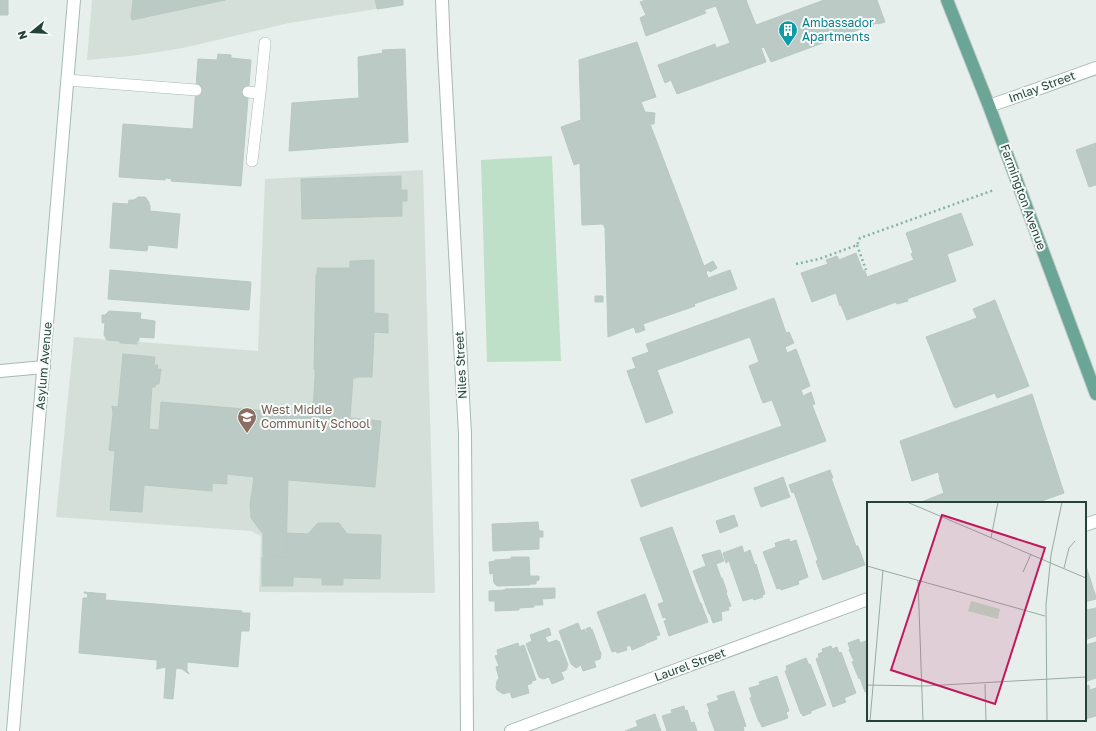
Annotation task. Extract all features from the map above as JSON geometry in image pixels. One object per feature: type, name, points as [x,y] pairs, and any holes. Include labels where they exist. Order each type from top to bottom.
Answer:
[{"type":"main road","name":"Farmington Avenue","points":[[947,0],[989,106],[1096,394]]},
{"type":"street","name":"Asylum Avenue","points":[[13,731],[74,0]]},
{"type":"street","name":"Niles Street","points":[[442,0],[465,434],[467,731]]},
{"type":"street","name":"Imlay Street","points":[[989,106],[1096,68]]},
{"type":"street","points":[[0,371],[44,367]]},
{"type":"street","points":[[1086,525],[1096,521]]},
{"type":"street","name":"Laurel Street","points":[[511,731],[867,599]]},
{"type":"lane","points":[[252,161],[265,43]]},
{"type":"lane","points":[[67,80],[196,90]]},
{"type":"lane","points":[[248,92],[260,93]]},
{"type":"path","points":[[866,270],[857,245],[860,238],[994,190]]},
{"type":"path","points":[[796,264],[820,258],[857,245]]},
{"type":"shaded area","points":[[92,0],[375,0],[376,9],[289,23],[183,48],[131,56],[87,60]]},
{"type":"shaded area","name":"West Middle Community School","points":[[423,170],[435,593],[259,592],[261,536],[251,531],[56,517],[74,337],[258,351],[265,179]]},
{"type":"green space","points":[[552,156],[561,361],[487,362],[481,160]]},
{"type":"building","points":[[0,0],[8,0],[8,15],[0,15]]},
{"type":"building","points":[[133,0],[225,0],[132,20]]},
{"type":"building","points":[[375,0],[403,0],[403,5],[377,9]]},
{"type":"building","name":"Ambassador Apartments","points":[[646,0],[746,0],[756,25],[824,0],[877,0],[885,22],[877,23],[771,62],[764,47],[761,48],[766,62],[677,94],[671,80],[665,83],[658,65],[715,44],[716,48],[730,43],[716,6],[704,10],[706,13],[646,36],[640,18],[646,15],[640,2]]},
{"type":"building","points":[[637,42],[656,97],[641,102],[645,112],[655,113],[654,124],[650,124],[704,266],[713,261],[717,268],[710,272],[709,270],[706,272],[708,278],[730,270],[737,289],[694,304],[695,306],[643,324],[645,330],[636,333],[634,327],[608,337],[605,228],[603,224],[582,225],[580,163],[574,165],[561,127],[581,120],[579,60]]},
{"type":"building","points":[[405,49],[408,142],[289,151],[292,103],[359,98],[358,57],[383,53],[382,50]]},
{"type":"building","points":[[218,54],[231,55],[231,58],[251,60],[241,186],[171,181],[172,179],[166,178],[165,180],[119,177],[123,124],[193,129],[198,59],[217,60]]},
{"type":"building","points":[[1096,143],[1096,185],[1089,187],[1076,150]]},
{"type":"building","points":[[401,176],[401,190],[407,190],[407,201],[402,201],[402,216],[302,219],[301,179]]},
{"type":"building","points":[[138,197],[145,197],[149,202],[150,211],[180,214],[177,248],[148,245],[147,251],[110,248],[113,203],[128,204],[129,200],[134,200]]},
{"type":"building","points":[[961,213],[973,245],[947,254],[956,281],[907,299],[908,301],[897,304],[896,302],[847,320],[841,305],[840,306],[836,293],[812,302],[801,273],[828,264],[826,260],[837,256],[839,260],[856,253],[867,277],[914,260],[906,233]]},
{"type":"building","points":[[374,260],[374,313],[388,314],[388,333],[374,332],[372,377],[353,378],[350,418],[381,421],[375,487],[288,480],[286,557],[263,556],[263,534],[251,518],[250,505],[254,477],[227,474],[227,484],[212,483],[212,491],[144,485],[142,512],[110,510],[115,451],[109,450],[113,413],[112,406],[118,407],[123,354],[155,357],[154,365],[158,365],[157,369],[161,369],[159,384],[152,387],[149,429],[159,430],[161,402],[316,415],[316,409],[313,409],[317,268],[350,268],[350,261]]},
{"type":"building","points":[[110,270],[251,282],[249,310],[108,299]]},
{"type":"building","points":[[595,296],[603,296],[603,302],[595,302]]},
{"type":"building","points":[[774,298],[786,333],[789,332],[794,343],[785,347],[787,353],[796,349],[810,386],[801,390],[803,396],[811,392],[815,404],[812,405],[826,441],[641,507],[631,480],[782,426],[772,400],[763,403],[749,366],[759,362],[750,337],[657,370],[673,413],[646,423],[627,371],[636,368],[632,358],[649,352],[646,344]]},
{"type":"building","points":[[995,300],[1029,386],[997,398],[995,393],[955,408],[926,337],[977,318],[973,309]]},
{"type":"building","points":[[109,311],[141,313],[140,319],[155,321],[154,338],[139,337],[137,344],[120,343],[120,341],[107,340],[104,335],[105,323],[102,323],[102,315],[105,315]]},
{"type":"building","points":[[1032,394],[1064,493],[1039,502],[922,502],[944,493],[940,477],[938,472],[912,481],[900,441]]},
{"type":"building","points":[[830,470],[833,478],[831,478],[856,546],[858,546],[865,565],[823,580],[816,561],[818,560],[794,492],[792,493],[789,485]]},
{"type":"building","points":[[783,477],[790,497],[761,507],[754,488]]},
{"type":"building","points":[[734,515],[738,526],[720,533],[716,521]]},
{"type":"building","points":[[538,522],[539,531],[543,531],[543,537],[539,537],[539,549],[493,551],[492,524]]},
{"type":"building","points":[[318,523],[339,523],[347,534],[381,535],[380,579],[343,578],[343,585],[322,585],[322,578],[293,577],[293,586],[262,586],[262,557],[286,557],[286,533],[308,534]]},
{"type":"building","points":[[672,527],[708,622],[669,636],[664,621],[667,620],[665,617],[663,618],[658,604],[664,602],[640,538]]},
{"type":"building","points":[[789,539],[790,542],[796,540],[808,577],[798,581],[799,584],[781,590],[780,588],[777,589],[763,552],[776,547],[775,543]]},
{"type":"building","points":[[742,546],[744,553],[750,550],[765,594],[762,595],[763,597],[754,600],[753,598],[743,601],[729,561],[726,563],[723,553]]},
{"type":"building","points":[[720,550],[724,561],[716,564],[731,606],[728,607],[729,610],[721,612],[722,620],[713,623],[693,571],[706,566],[702,555]]},
{"type":"building","points":[[511,557],[529,557],[530,576],[539,576],[539,580],[536,581],[536,584],[497,586],[494,583],[493,575],[495,573],[490,574],[489,562],[511,559]]},
{"type":"building","points":[[1086,566],[1096,597],[1096,599],[1086,602]]},
{"type":"building","points":[[555,588],[555,598],[542,599],[543,605],[519,608],[519,610],[495,611],[495,601],[489,601],[489,591],[505,589]]},
{"type":"building","points":[[84,592],[106,594],[105,600],[242,611],[242,613],[250,613],[249,631],[241,631],[238,667],[187,662],[187,671],[189,674],[182,669],[176,668],[173,699],[164,698],[166,667],[156,669],[157,660],[79,653],[83,598],[87,598],[88,594]]},
{"type":"building","points":[[645,594],[660,635],[656,636],[657,639],[647,643],[645,640],[646,644],[632,650],[630,645],[626,647],[627,650],[617,653],[616,651],[612,652],[597,612]]},
{"type":"building","points":[[1086,606],[1087,610],[1096,608],[1096,636],[1086,640]]},
{"type":"building","points":[[578,623],[581,631],[585,629],[585,632],[587,631],[586,629],[590,627],[591,630],[592,629],[601,654],[600,659],[594,661],[596,667],[583,671],[581,665],[576,668],[571,664],[559,631]]},
{"type":"building","points":[[549,628],[551,635],[545,637],[548,643],[557,640],[558,642],[559,641],[568,665],[566,670],[561,672],[564,679],[552,684],[549,677],[543,679],[539,677],[526,644],[532,641],[530,635]]},
{"type":"building","points":[[859,639],[860,643],[866,641],[867,643],[867,691],[865,692],[852,662],[854,661],[849,650],[848,643]]},
{"type":"building","points":[[1096,642],[1096,678],[1086,682],[1086,645]]},
{"type":"building","points":[[518,643],[519,647],[524,645],[536,680],[531,681],[532,683],[527,685],[529,693],[512,698],[510,692],[503,694],[497,690],[497,681],[499,678],[496,667],[499,666],[495,656],[498,655],[497,650]]},
{"type":"building","points":[[831,646],[832,649],[837,647],[839,653],[841,652],[856,693],[844,698],[846,702],[833,707],[816,659],[819,657],[818,654],[823,652],[822,649]]},
{"type":"building","points":[[806,658],[809,665],[810,664],[826,705],[803,716],[785,671],[787,670],[786,666]]},
{"type":"building","points":[[777,676],[789,711],[786,712],[788,718],[762,727],[750,698],[752,697],[749,688],[760,685],[759,682]]},
{"type":"building","points":[[1089,685],[1090,690],[1096,688],[1096,716],[1086,719],[1086,686]]},
{"type":"building","points":[[734,691],[746,726],[743,727],[744,731],[715,731],[708,712],[710,712],[707,704],[719,700],[717,696]]},
{"type":"building","points":[[684,706],[685,711],[687,710],[691,723],[694,722],[697,731],[667,731],[662,716],[672,713],[671,710]]},
{"type":"building","points":[[655,714],[661,731],[625,731],[638,726],[636,721]]},
{"type":"place","name":"Ambassador Apartments","points":[[788,47]]},
{"type":"place","name":"West Middle Community School","points":[[247,434]]}]
